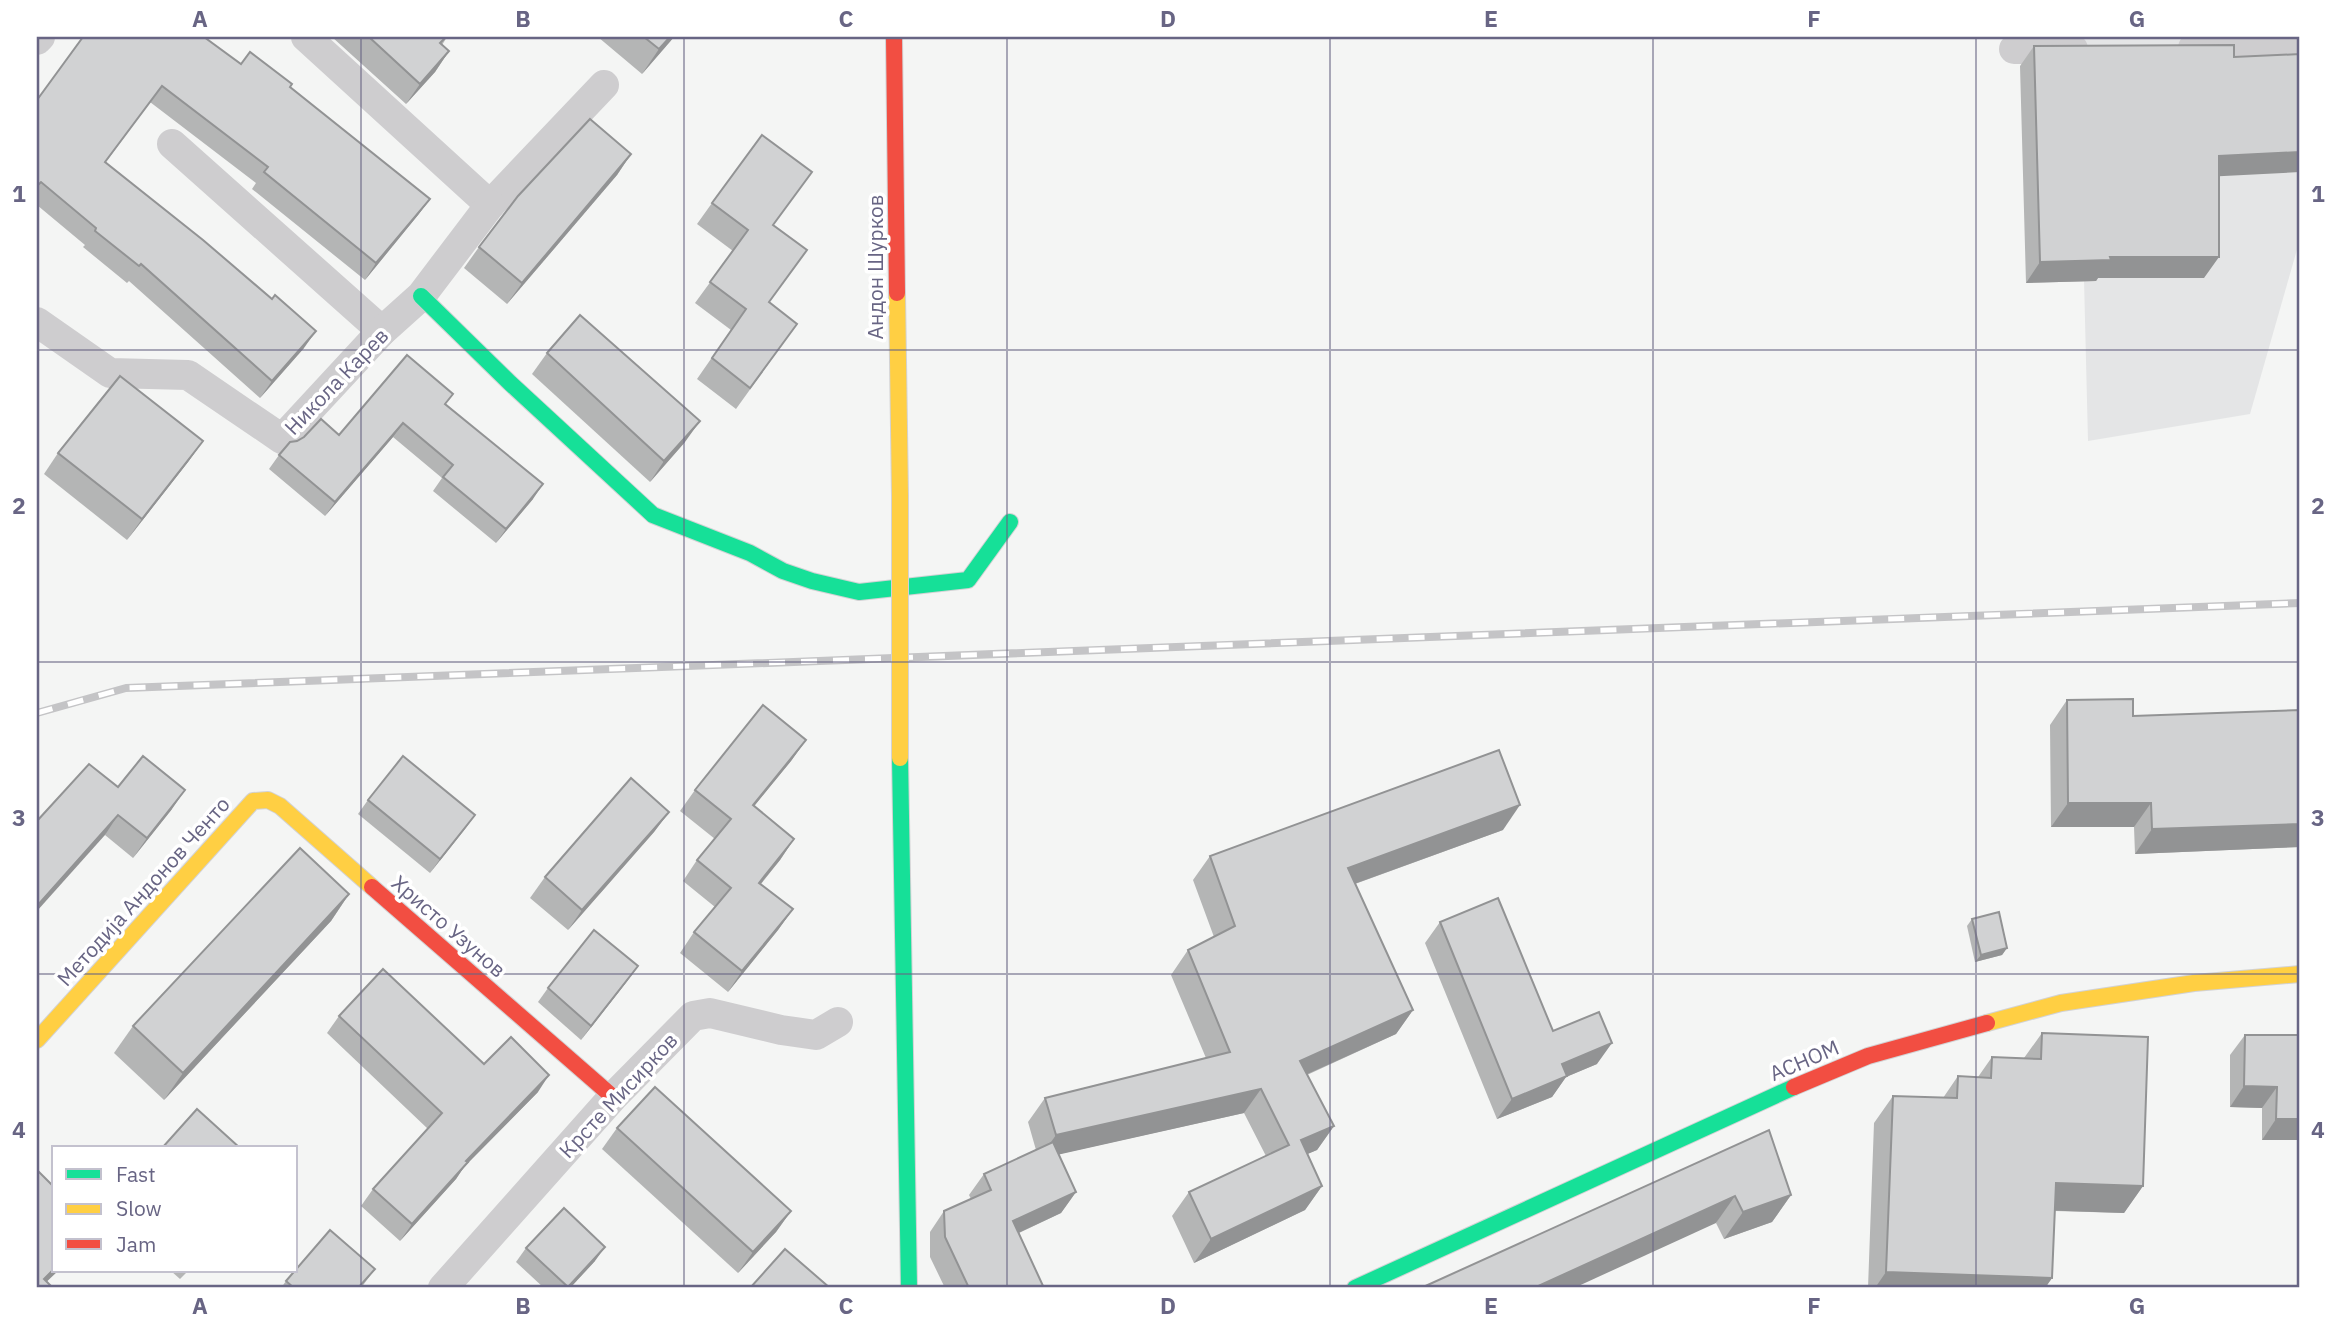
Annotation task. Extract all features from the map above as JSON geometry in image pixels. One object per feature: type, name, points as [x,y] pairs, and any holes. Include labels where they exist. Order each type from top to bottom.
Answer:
[{"type":"street","points":[[306,37],[490,205]]},
{"type":"street","name":"Андон Шурков","points":[[894,37],[900,496],[900,758],[909,1288]]},
{"type":"street","points":[[2164,48],[2300,48]]},
{"type":"street","points":[[2014,49],[2096,49]]},
{"type":"street","name":"Никола Карев","points":[[37,322],[110,373],[188,375],[282,439],[382,331],[421,296],[490,205],[604,85]]},
{"type":"street","points":[[172,144],[382,331]]},
{"type":"street","points":[[421,296],[510,383],[653,515],[750,553],[783,571],[859,592],[968,580],[1010,522]]},
{"type":"street","name":"Христо Узунов","points":[[253,802],[268,800],[280,806],[613,1097]]},
{"type":"street","name":"Методија Андонов Ченто","points":[[37,1040],[253,802]]},
{"type":"street","name":"АСНОМ","points":[[1355,1288],[1773,1096],[1868,1056],[2062,1003],[2194,984],[2300,974]]},
{"type":"street","name":"Крсте Мисирков","points":[[443,1288],[613,1097],[693,1016],[710,1013],[781,1030],[816,1035],[838,1022]]},
{"type":"shaded area","points":[[2078,37],[2300,37],[2300,239],[2250,414],[2088,441]]},
{"type":"building","points":[[83,37],[204,37],[241,64],[250,52],[430,199],[376,263],[264,172],[268,167],[162,86],[105,162],[272,299],[275,295],[316,331],[272,381],[141,264],[139,266],[95,231],[96,228],[41,182],[37,186],[37,100]]},
{"type":"building","points":[[369,37],[446,37],[440,43],[449,51],[420,84]]},
{"type":"building","points":[[644,37],[670,37],[659,49]]},
{"type":"building","points":[[2234,45],[2234,57],[2300,54],[2300,152],[2219,156],[2219,257],[2110,257],[2111,260],[2040,262],[2034,46]]},
{"type":"building","points":[[590,119],[631,154],[522,283],[479,247],[518,196]]},
{"type":"building","points":[[762,135],[812,172],[773,225],[807,250],[769,302],[797,324],[750,388],[712,358],[746,309],[710,282],[748,230],[712,203]]},
{"type":"building","points":[[580,315],[700,421],[664,461],[547,353]]},
{"type":"building","points":[[407,355],[453,394],[445,404],[543,484],[506,529],[443,477],[453,465],[403,423],[335,502],[279,455],[290,442],[304,437],[321,419],[339,435]]},
{"type":"building","points":[[120,376],[203,441],[142,519],[58,453]]},
{"type":"building","points":[[2133,699],[2133,716],[2300,710],[2300,824],[2152,829],[2151,803],[2068,803],[2067,700]]},
{"type":"building","points":[[763,705],[806,740],[753,805],[794,839],[759,883],[793,909],[742,971],[694,932],[731,888],[697,860],[731,819],[695,790]]},
{"type":"building","points":[[1499,750],[1520,805],[1348,868],[1413,1010],[1300,1061],[1334,1126],[1301,1140],[1322,1186],[1211,1239],[1189,1192],[1289,1145],[1261,1089],[1056,1135],[1045,1098],[1230,1052],[1188,950],[1235,926],[1210,856]]},
{"type":"building","points":[[143,756],[185,790],[147,838],[118,815],[37,906],[37,821],[89,764],[118,787]]},
{"type":"building","points":[[403,756],[475,815],[440,859],[368,800]]},
{"type":"building","points":[[631,778],[669,812],[582,910],[545,877]]},
{"type":"building","points":[[300,848],[349,894],[183,1073],[133,1026]]},
{"type":"building","points":[[1498,898],[1553,1031],[1599,1012],[1612,1043],[1562,1064],[1567,1076],[1512,1099],[1440,922]]},
{"type":"building","points":[[1999,912],[2007,948],[1981,955],[1972,919]]},
{"type":"building","points":[[594,930],[638,966],[591,1026],[548,988]]},
{"type":"building","points":[[383,969],[484,1064],[511,1037],[549,1075],[466,1161],[468,1162],[412,1224],[373,1189],[442,1113],[339,1016]]},
{"type":"building","points":[[2042,1033],[2148,1037],[2143,1186],[2056,1183],[2052,1278],[1886,1272],[1893,1096],[1957,1098],[1958,1076],[1991,1078],[1992,1057],[2041,1059]]},
{"type":"building","points":[[2245,1035],[2300,1035],[2300,1119],[2276,1119],[2277,1087],[2244,1086]]},
{"type":"building","points":[[655,1087],[791,1211],[753,1252],[617,1128]]},
{"type":"building","points":[[197,1109],[238,1146],[164,1146]]},
{"type":"building","points":[[1769,1130],[1791,1195],[1743,1212],[1735,1196],[1534,1288],[1421,1288]]},
{"type":"building","points":[[1053,1142],[1076,1192],[1013,1221],[1044,1288],[969,1288],[945,1237],[944,1211],[991,1190],[984,1174]]},
{"type":"building","points":[[37,1170],[52,1185],[52,1271],[44,1279],[53,1288],[37,1288]]},
{"type":"building","points":[[564,1208],[605,1247],[568,1287],[526,1248]]},
{"type":"building","points":[[330,1230],[375,1269],[358,1288],[294,1288],[286,1281],[294,1272],[298,1272],[298,1267]]},
{"type":"building","points":[[785,1249],[830,1288],[750,1288]]},
{"type":"railway","points":[[37,713],[126,688],[2300,603]]},
{"type":"traffic: fast","points":[[421,296],[510,383],[653,515],[750,553],[783,571],[859,592],[968,580],[1010,522]]},
{"type":"traffic: fast","points":[[900,758],[909,1288]]},
{"type":"traffic: fast","points":[[1355,1288],[1794,1087]]},
{"type":"traffic: slow","points":[[897,293],[900,496]]},
{"type":"traffic: slow","points":[[900,496],[900,758]]},
{"type":"traffic: slow","points":[[37,1040],[253,801],[268,800],[280,806],[372,887]]},
{"type":"traffic: slow","points":[[1987,1023],[2061,1003],[2194,983],[2300,974]]},
{"type":"traffic: jam","points":[[894,37],[897,293]]},
{"type":"traffic: jam","points":[[372,887],[613,1097]]},
{"type":"traffic: jam","points":[[1794,1087],[1868,1056],[1987,1023]]}]
